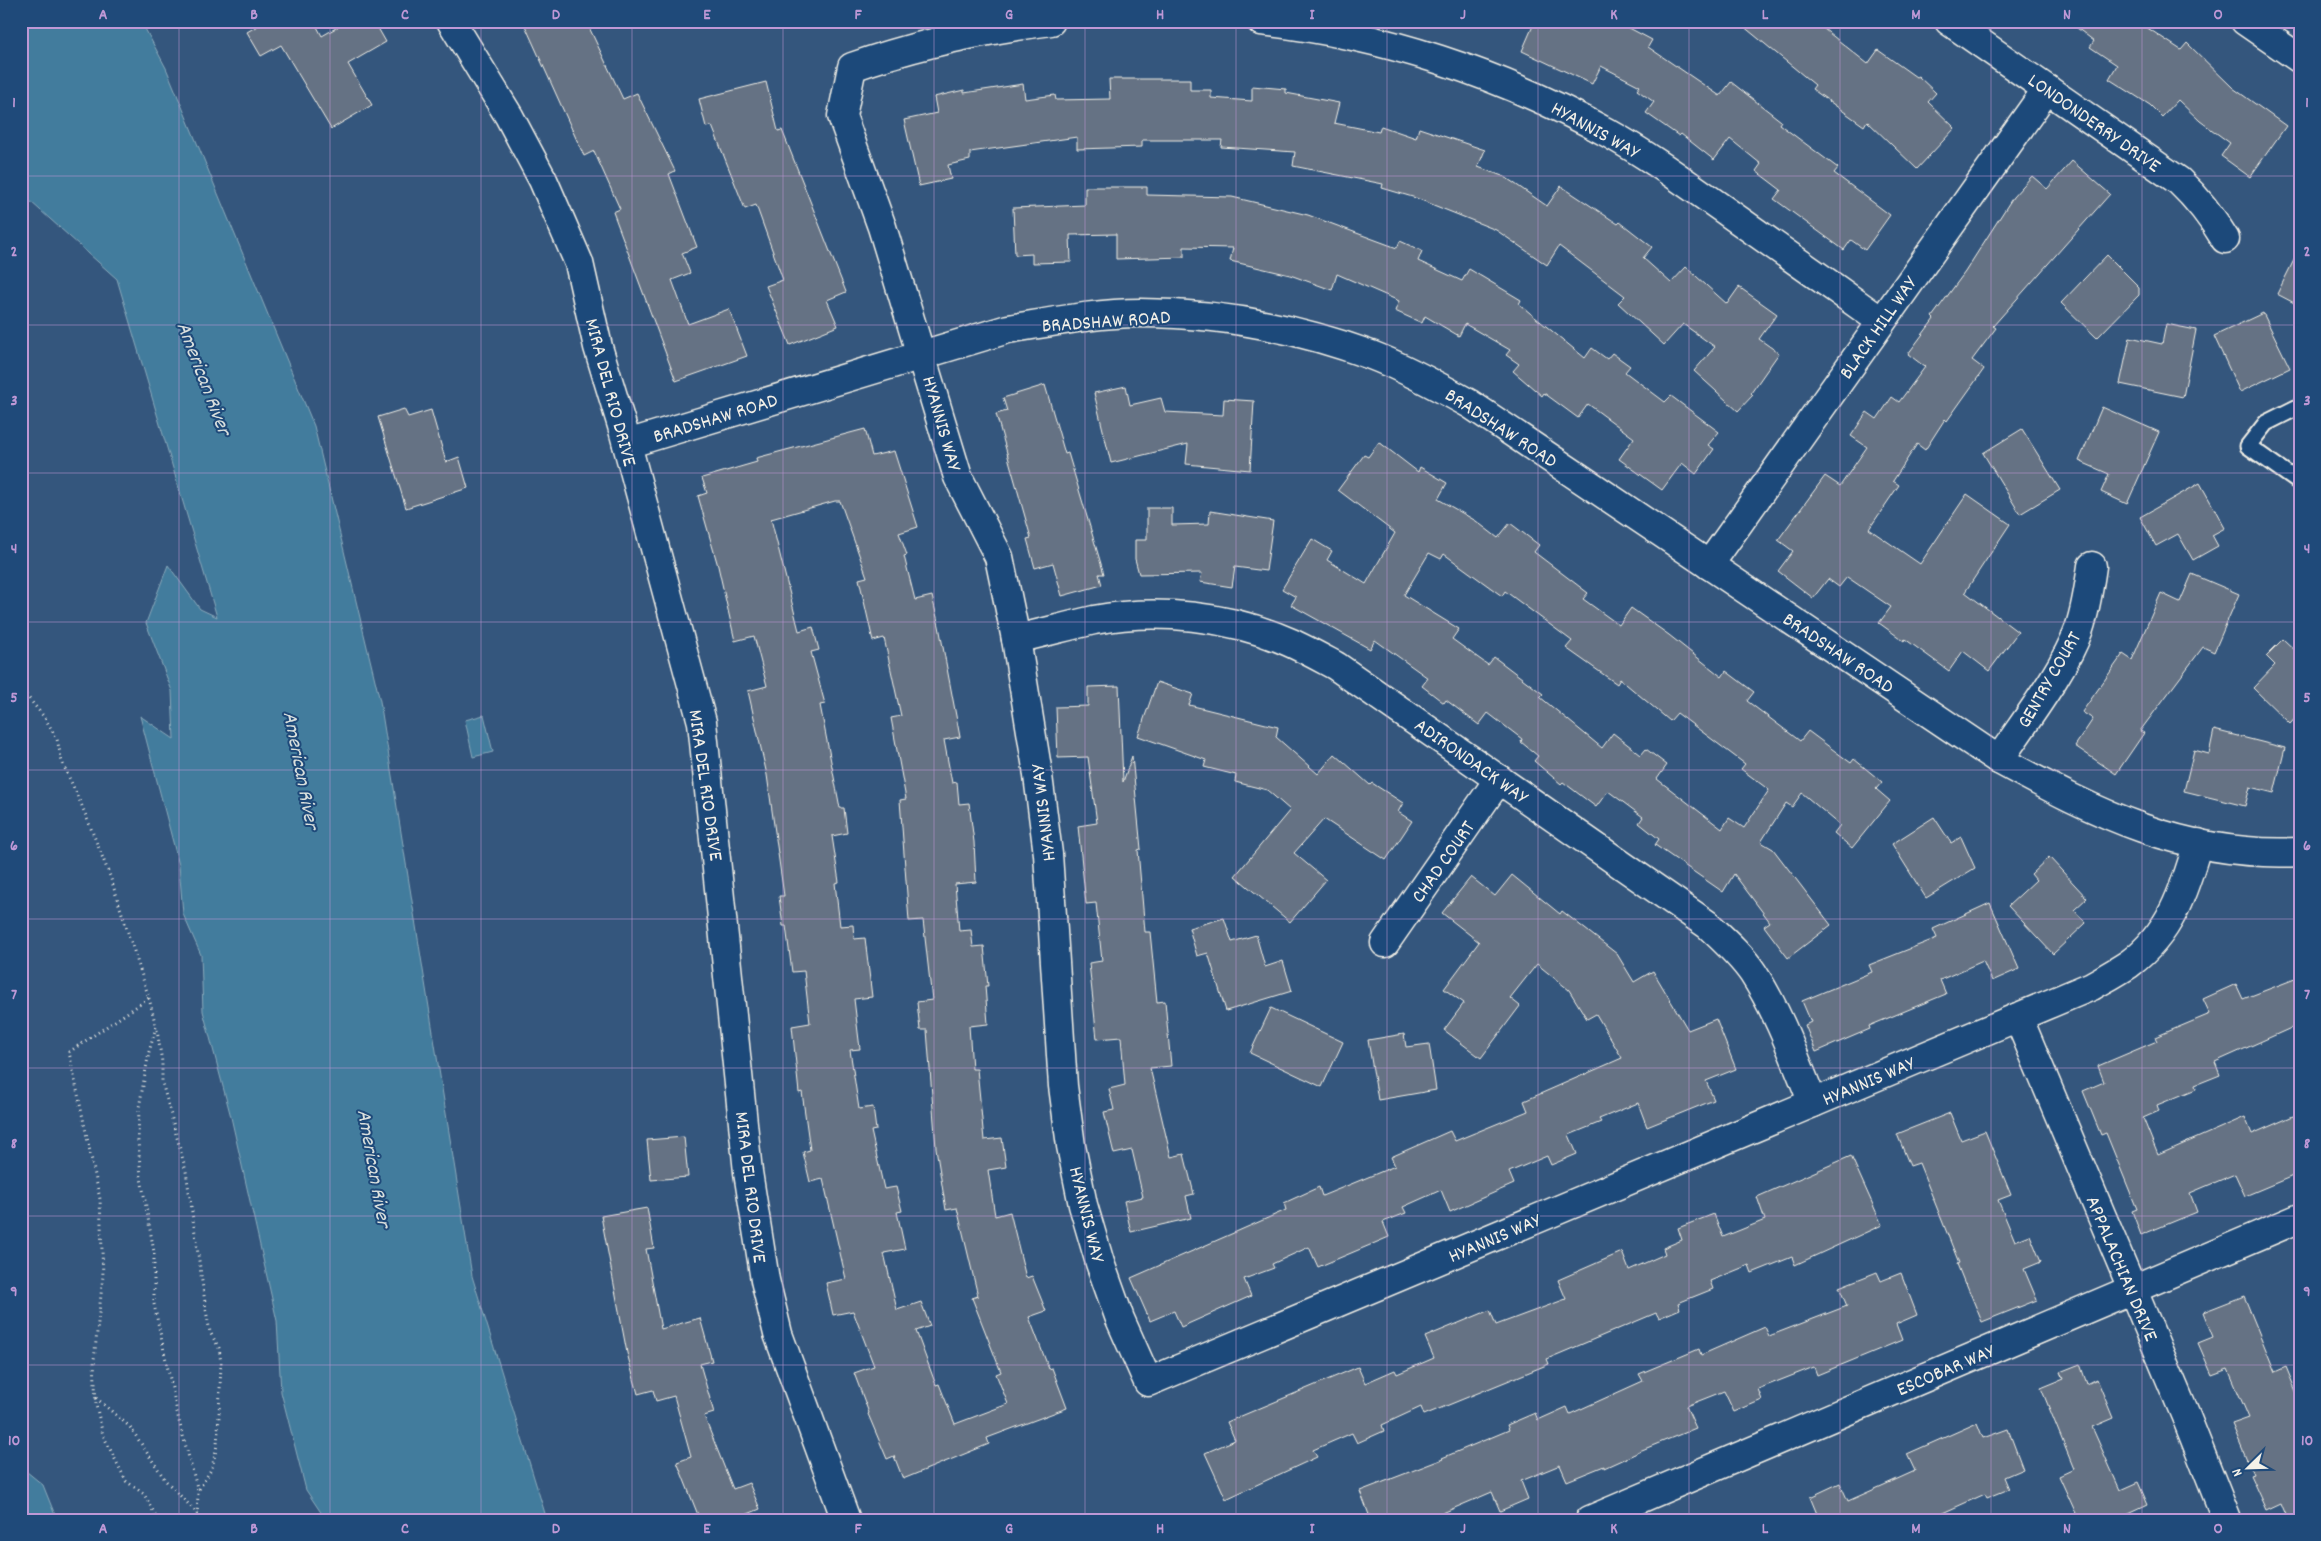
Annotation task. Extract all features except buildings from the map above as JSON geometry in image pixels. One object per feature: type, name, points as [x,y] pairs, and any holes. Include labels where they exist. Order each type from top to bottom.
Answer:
[{"type":"street","name":"MIRA DEL RIO DRIVE","points":[[451,21],[509,116],[539,172],[579,263],[598,347],[627,444],[702,722],[748,1172],[765,1280],[778,1334],[846,1520]]},
{"type":"street","name":"HYANNIS WAY","points":[[1051,21],[1005,27],[942,40],[852,67],[842,116],[882,227],[922,353],[958,477],[999,557],[1016,639],[1037,768],[1048,854],[1062,1086],[1071,1146],[1083,1205],[1100,1263],[1120,1319],[1148,1382],[2092,986],[2128,965],[2144,952],[2165,926],[2179,902],[2198,843]]},
{"type":"street","name":"LONDONDERRY DRIVE","points":[[1949,21],[2179,181],[2194,195],[2217,225],[2224,239]]},
{"type":"street","points":[[2245,21],[2300,59]]},
{"type":"street","name":"HYANNIS WAY","points":[[1268,22],[1362,38],[1432,57],[1492,78],[1551,104],[1608,133],[1663,166],[1881,321]]},
{"type":"street","name":"BLACK HILL WAY","points":[[1709,565],[2047,89]]},
{"type":"street","name":"BRADSHAW ROAD","points":[[627,444],[922,353],[1008,329],[1073,318],[1138,313],[1182,314],[1245,322],[1310,336],[1372,355],[1432,383],[1470,404],[1999,760],[2060,793],[2111,817],[2157,834],[2244,851],[2300,852]]},
{"type":"street","name":"GENTRY COURT","points":[[1999,760],[2060,667],[2078,630],[2089,591],[2092,566]]},
{"type":"street","name":"ADIRONDACK WAY","points":[[1016,639],[1095,620],[1130,616],[1167,615],[1211,620],[1255,629],[1288,641],[1336,666],[1708,925],[1739,955],[1752,972],[1774,1010],[1813,1103]]},
{"type":"street","name":"CHAD COURT","points":[[1385,943],[1499,779]]},
{"type":"street","name":"APPALACHIAN DRIVE","points":[[2018,1016],[2187,1419],[2226,1520]]},
{"type":"street","name":"ESCOBAR WAY","points":[[1590,1520],[2300,1218]]},
{"type":"lane","points":[[2300,406],[2266,423],[2248,446],[2300,483]]},
{"type":"path","points":[[21,696],[26,696],[44,718],[57,739],[62,762],[110,876],[149,998],[156,1027],[162,1062],[162,1082],[186,1171],[196,1243],[202,1267],[210,1332],[219,1348],[221,1363],[218,1445],[212,1468],[198,1491]]},
{"type":"path","points":[[149,998],[68,1052],[100,1199],[103,1276],[94,1360],[96,1398],[103,1435],[126,1481],[144,1494],[157,1518],[162,1520]]},
{"type":"path","points":[[156,1027],[149,1052],[139,1108],[140,1159],[154,1252],[154,1304],[179,1421],[198,1491],[197,1520]]},
{"type":"path","points":[[96,1398],[130,1427],[166,1481],[198,1514]]},
{"type":"water","name":"American River","points":[[21,21],[141,21],[166,68],[314,426],[380,701],[472,1276],[547,1520],[326,1520],[306,1490],[281,1392],[277,1321],[231,1117],[203,1011],[201,955],[183,914],[179,865],[140,716],[174,739],[172,691],[146,623],[168,565],[200,609],[217,617],[117,279],[21,193]]},
{"type":"water","points":[[484,715],[493,752],[473,757],[465,720]]},
{"type":"water","points":[[21,1467],[43,1485],[57,1520],[21,1520]]}]
